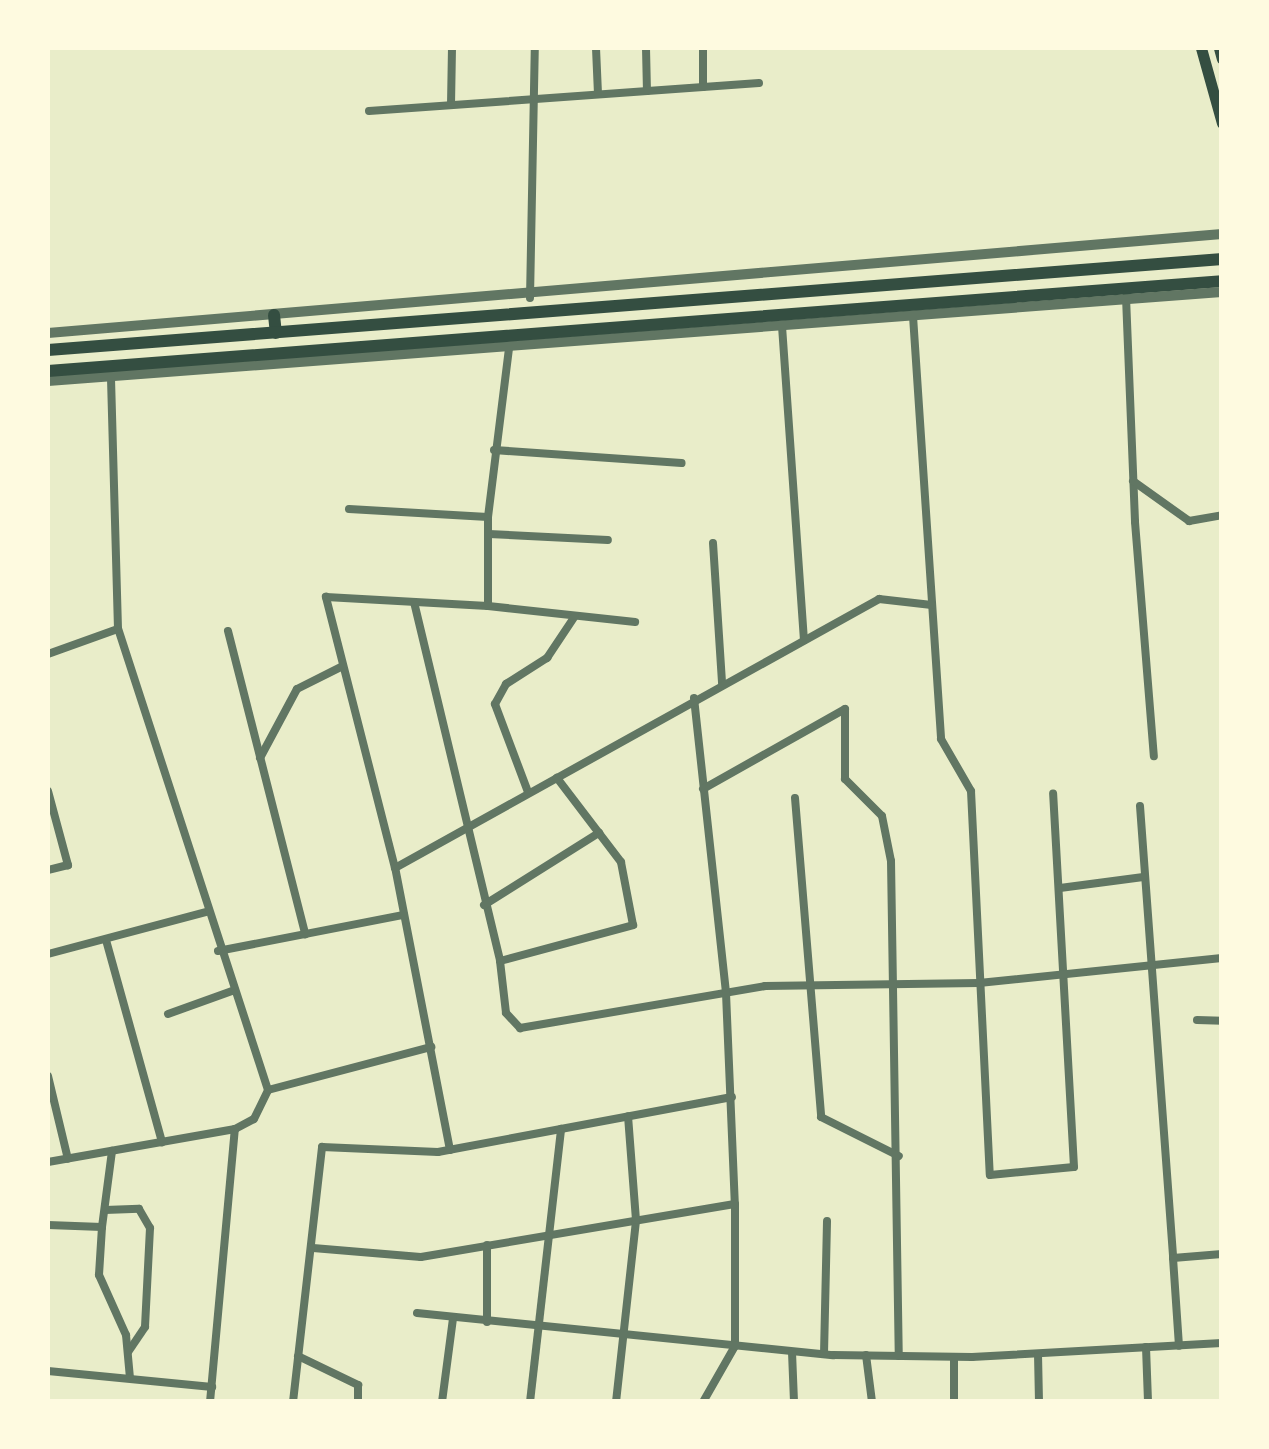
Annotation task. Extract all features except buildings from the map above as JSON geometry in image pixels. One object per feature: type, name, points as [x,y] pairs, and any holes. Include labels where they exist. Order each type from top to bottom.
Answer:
[{"type":"highway","points":[[48,350],[1222,259]]},
{"type":"highway","points":[[48,371],[111,371],[278,360],[497,338],[1222,280]]},
{"type":"highway","points":[[274,315],[276,334]]},
{"type":"main road","points":[[1202,48],[1222,123]]},
{"type":"main road","points":[[1218,48],[1222,60]]},
{"type":"street","points":[[451,105],[452,48]]},
{"type":"street","points":[[530,298],[535,48]]},
{"type":"street","points":[[596,48],[598,94]]},
{"type":"street","points":[[646,48],[647,91]]},
{"type":"street","points":[[703,48],[703,86]]},
{"type":"street","points":[[369,111],[760,82]]},
{"type":"street","points":[[48,334],[530,298],[1222,234]]},
{"type":"street","points":[[278,360],[508,350],[1222,292]]},
{"type":"street","points":[[1126,297],[1134,522],[1154,756]]},
{"type":"street","points":[[913,316],[942,739],[971,791],[990,1174],[1074,1168],[1053,794]]},
{"type":"street","points":[[782,326],[804,640]]},
{"type":"street","points":[[488,606],[488,518],[508,350]]},
{"type":"street","points":[[48,381],[111,371],[118,629],[218,952],[268,1090],[254,1119],[235,1129],[48,1162]]},
{"type":"street","points":[[494,450],[682,463]]},
{"type":"street","points":[[1133,481],[1189,520],[1222,515]]},
{"type":"street","points":[[350,509],[488,518]]},
{"type":"street","points":[[489,534],[608,540]]},
{"type":"street","points":[[713,543],[722,684]]},
{"type":"street","points":[[450,1150],[395,868],[326,598],[488,606],[635,622]]},
{"type":"street","points":[[395,868],[694,698],[879,599],[932,604]]},
{"type":"street","points":[[414,602],[500,961],[506,1012],[520,1028],[726,992],[809,983],[980,983],[1066,978],[1222,958]]},
{"type":"street","points":[[528,792],[494,704],[506,684],[547,658],[575,616]]},
{"type":"street","points":[[48,654],[118,629]]},
{"type":"street","points":[[228,631],[306,934]]},
{"type":"street","points":[[260,758],[297,688],[344,666]]},
{"type":"street","points":[[694,698],[726,992],[734,1204],[734,1346],[703,1402]]},
{"type":"street","points":[[702,789],[844,709],[845,779],[876,805],[888,846],[895,982],[899,1356]]},
{"type":"street","points":[[500,961],[633,925],[621,862],[557,778]]},
{"type":"street","points":[[48,789],[68,865],[48,870]]},
{"type":"street","points":[[795,798],[821,1118],[898,1156]]},
{"type":"street","points":[[1140,806],[1147,967],[1179,1346]]},
{"type":"street","points":[[484,905],[600,833]]},
{"type":"street","points":[[1060,888],[1143,877]]},
{"type":"street","points":[[48,954],[206,912]]},
{"type":"street","points":[[218,952],[404,914]]},
{"type":"street","points":[[106,940],[162,1142]]},
{"type":"street","points":[[168,1014],[232,991]]},
{"type":"street","points":[[1196,1020],[1222,1020]]},
{"type":"street","points":[[268,1090],[431,1046]]},
{"type":"street","points":[[48,1076],[68,1158]]},
{"type":"street","points":[[292,1402],[322,1147],[450,1150],[732,1097]]},
{"type":"street","points":[[616,1402],[620,1335],[636,1220],[628,1116]]},
{"type":"street","points":[[530,1402],[561,1128]]},
{"type":"street","points":[[210,1402],[235,1129]]},
{"type":"street","points":[[112,1151],[99,1275],[128,1352],[130,1378]]},
{"type":"street","points":[[312,1248],[421,1257],[734,1204]]},
{"type":"street","points":[[105,1210],[139,1208],[150,1228],[145,1327],[128,1352]]},
{"type":"street","points":[[824,1354],[828,1221]]},
{"type":"street","points":[[48,1225],[102,1227]]},
{"type":"street","points":[[487,1245],[487,1322]]},
{"type":"street","points":[[1172,1258],[1222,1254]]},
{"type":"street","points":[[417,1314],[824,1354],[954,1357],[1222,1344]]},
{"type":"street","points":[[442,1402],[453,1319]]},
{"type":"street","points":[[1146,1347],[1148,1402]]},
{"type":"street","points":[[792,1352],[794,1402]]},
{"type":"street","points":[[1038,1354],[1039,1402]]},
{"type":"street","points":[[866,1355],[872,1402]]},
{"type":"street","points":[[298,1356],[358,1384],[358,1402]]},
{"type":"street","points":[[954,1357],[954,1402]]},
{"type":"street","points":[[48,1371],[212,1387]]}]
